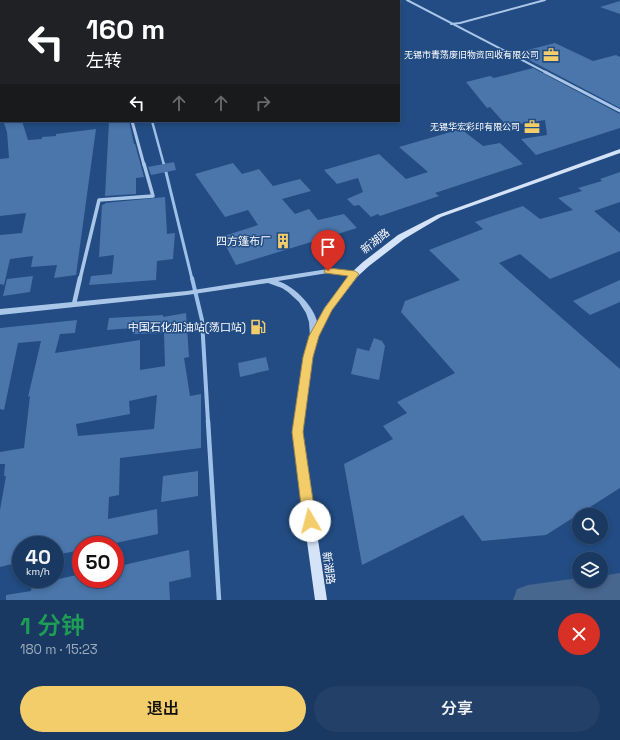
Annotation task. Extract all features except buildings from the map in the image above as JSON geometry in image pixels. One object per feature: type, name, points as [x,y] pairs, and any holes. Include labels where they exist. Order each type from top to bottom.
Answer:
[{"type":"main road","name":"新湖路","points":[[321,600],[297,432],[308,357],[314,336],[328,309],[355,274],[401,237],[439,216],[620,150]]},
{"type":"street","points":[[407,0],[450,24],[620,111]]},
{"type":"street","points":[[450,24],[460,23],[545,0]]},
{"type":"street","points":[[74,304],[99,200],[153,196],[132,122]]},
{"type":"street","points":[[0,312],[187,293],[328,271],[355,274]]},
{"type":"street","points":[[258,282],[272,282],[283,285],[292,290],[299,298],[312,320],[314,336]]},
{"type":"waterway","points":[[152,122],[164,165]]},
{"type":"waterway","points":[[164,164],[192,279]]},
{"type":"waterway","points":[[192,278],[202,320],[208,422]]},
{"type":"waterway","points":[[208,421],[219,600]]},
{"type":"waterway","points":[[528,600],[620,588]]},
{"type":"place","name":"无锡市青荡废旧物资回收有限公司","points":[[551,55]]},
{"type":"place","name":"无锡华宏彩印有限公司","points":[[532,127]]},
{"type":"place","name":"四方篷布厂","points":[[283,241]]},
{"type":"place","name":"中国石化加油站(荡口站)","points":[[258,327]]},
{"type":"route","points":[[310,521],[297,432],[308,357],[314,336],[328,309],[355,274],[328,271]]}]
